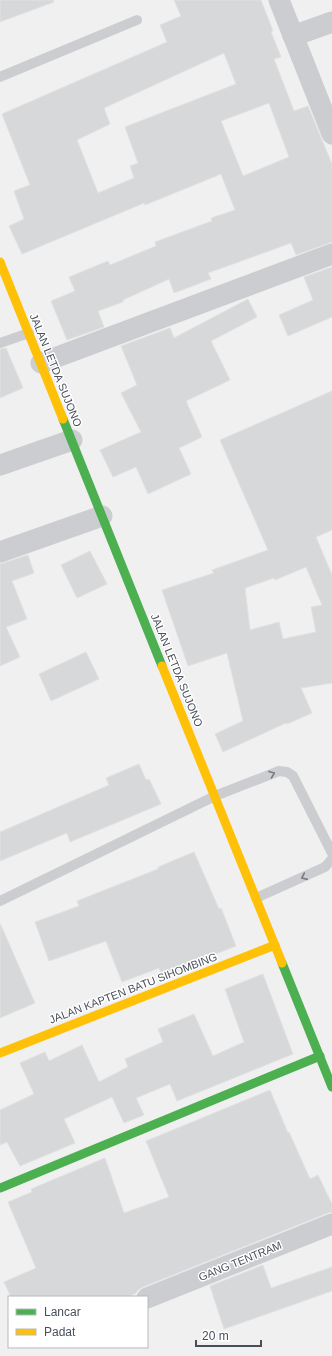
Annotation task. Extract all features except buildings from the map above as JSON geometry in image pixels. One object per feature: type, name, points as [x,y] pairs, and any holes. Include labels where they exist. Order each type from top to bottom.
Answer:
[{"type":"main road","name":"JALAN LETDA SUJONO","points":[[0,262],[332,1087]]},
{"type":"main road","name":"JALAN KAPTEN BATU SIHOMBING","points":[[0,1053],[275,945]]},
{"type":"main road","points":[[0,1188],[320,1056]]},
{"type":"street","points":[[279,0],[332,134]]},
{"type":"street","points":[[293,36],[332,22]]},
{"type":"street","points":[[41,363],[332,254]]},
{"type":"street","points":[[0,465],[72,440]]},
{"type":"street","points":[[0,552],[102,516]]},
{"type":"street","name":"GANG TENTRAM","points":[[148,1298],[332,1224]]},
{"type":"lane","points":[[0,76],[137,20]]},
{"type":"lane","points":[[0,343],[29,333]]},
{"type":"lane","points":[[0,901],[215,796],[279,771],[287,772],[293,776],[332,853]]},
{"type":"lane","points":[[256,898],[325,867],[332,859]]},
{"type":"traffic: fast","points":[[63,419],[162,666]]},
{"type":"traffic: fast","points":[[282,963],[332,1087]]},
{"type":"traffic: fast","points":[[0,1188],[320,1056]]},
{"type":"traffic: slow","points":[[0,262],[63,419]]},
{"type":"traffic: slow","points":[[162,666],[282,963]]},
{"type":"traffic: slow","points":[[0,1053],[275,945]]}]
